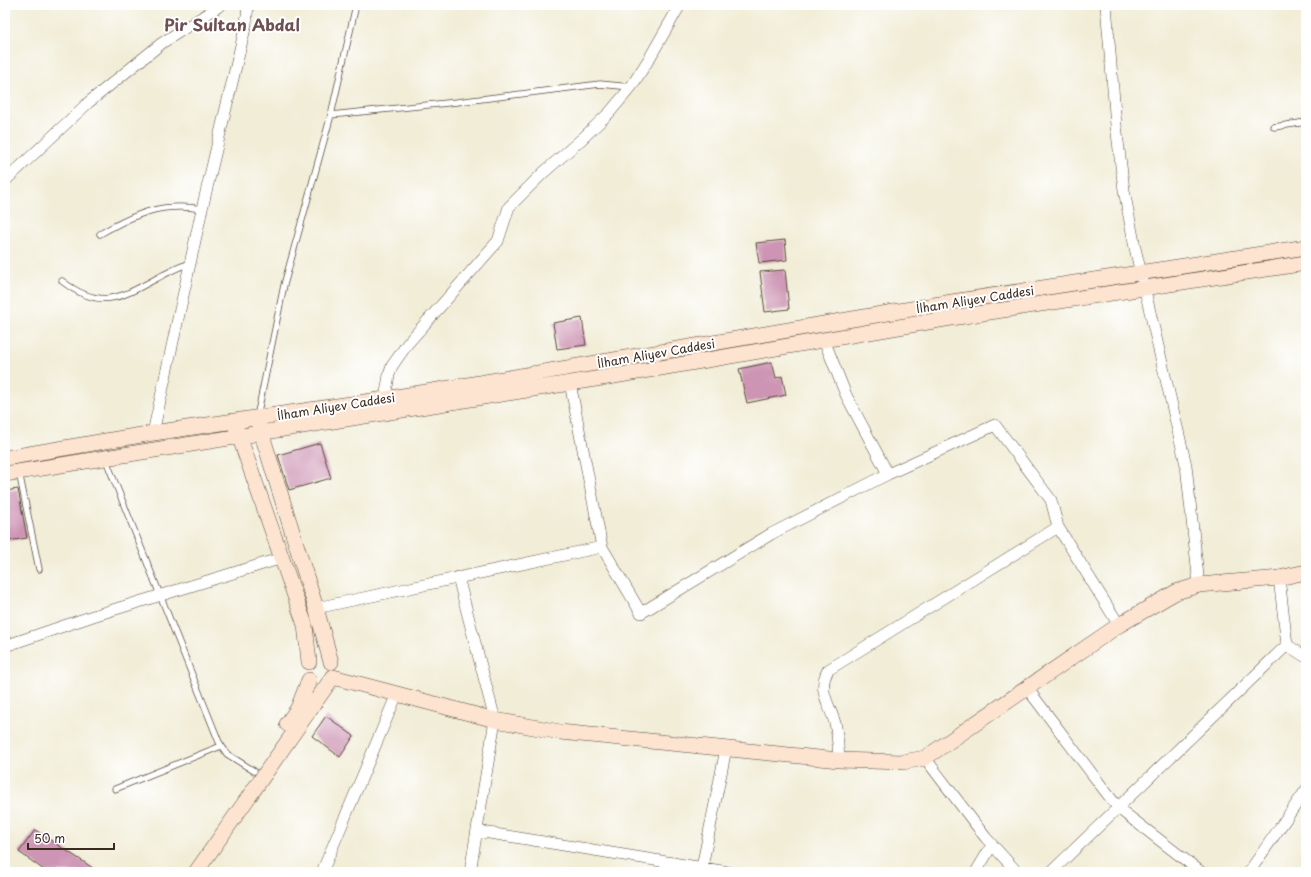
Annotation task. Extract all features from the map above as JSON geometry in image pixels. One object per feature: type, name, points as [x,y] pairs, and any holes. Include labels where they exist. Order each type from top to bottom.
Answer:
[{"type":"main road","name":"İlham Aliyev Caddesi","points":[[12,472],[105,457],[385,399],[952,302],[1306,247]]},
{"type":"main road","name":"İlham Aliyev Caddesi","points":[[259,425],[570,383],[824,340],[1306,263]]},
{"type":"main road","points":[[194,872],[332,673],[316,608],[259,425]]},
{"type":"main road","name":"İlham Aliyev Caddesi","points":[[5,458],[153,433],[237,429]]},
{"type":"main road","points":[[237,429],[305,625],[309,662],[306,672],[309,680],[313,683],[322,685],[332,673]]},
{"type":"main road","points":[[309,662],[320,657],[332,673],[397,694],[495,720],[560,732],[839,760],[902,762],[925,758],[1119,625],[1176,592],[1199,585],[1278,578],[1306,572]]},
{"type":"main road","points":[[194,872],[254,771],[298,708],[309,680]]},
{"type":"street","points":[[5,181],[88,102],[162,43],[221,5]]},
{"type":"street","points":[[153,433],[202,209],[246,24],[248,5]]},
{"type":"street","points":[[385,399],[389,375],[396,360],[408,343],[443,302],[498,241],[509,207],[542,173],[600,122],[631,87],[680,5]]},
{"type":"street","points":[[1106,5],[1120,158],[1130,223],[1186,465],[1199,585]]},
{"type":"street","points":[[824,340],[846,394],[888,474]]},
{"type":"street","points":[[570,383],[602,547],[641,614],[771,534],[888,474],[995,425],[1051,500],[1058,527],[1119,625]]},
{"type":"street","points":[[839,760],[838,736],[822,688],[824,678],[828,670],[1058,527]]},
{"type":"street","points":[[316,608],[602,547]]},
{"type":"street","points":[[5,646],[93,616],[282,558]]},
{"type":"street","points":[[458,578],[495,720],[470,872]]},
{"type":"street","points":[[1278,578],[1287,645]]},
{"type":"street","points":[[1287,645],[1306,657]]},
{"type":"street","points":[[1051,872],[1287,645]]},
{"type":"street","points":[[1027,688],[1118,808],[1201,872]]},
{"type":"street","points":[[322,872],[397,694]]},
{"type":"street","points":[[701,870],[726,749]]},
{"type":"street","points":[[925,758],[992,845],[1017,872]]},
{"type":"street","points":[[1249,872],[1306,790]]},
{"type":"street","points":[[477,831],[701,870],[728,872]]},
{"type":"street","points":[[976,872],[992,845]]},
{"type":"lane","points":[[259,425],[284,285],[332,115],[356,5]]},
{"type":"lane","points":[[332,115],[458,102],[600,84],[631,87]]},
{"type":"lane","points":[[1274,127],[1306,122]]},
{"type":"lane","points":[[100,234],[136,215],[156,209],[183,207],[202,209]]},
{"type":"lane","points":[[62,281],[82,295],[96,298],[108,298],[137,289],[180,266],[191,264]]},
{"type":"lane","points":[[105,457],[221,746],[227,754],[254,771]]},
{"type":"lane","points":[[12,472],[39,569]]},
{"type":"lane","points":[[115,789],[221,746]]},
{"type":"building","points":[[785,240],[787,260],[759,263],[756,243]]},
{"type":"building","points":[[785,270],[789,309],[765,312],[760,272]]},
{"type":"building","points":[[582,318],[586,345],[557,349],[553,323]]},
{"type":"building","points":[[772,362],[776,378],[782,376],[786,395],[747,403],[739,369]]},
{"type":"building","points":[[320,443],[331,478],[289,490],[278,455]]},
{"type":"building","points":[[18,489],[27,538],[8,541],[5,523],[5,491]]},
{"type":"building","points":[[326,716],[354,736],[340,757],[312,736]]},
{"type":"building","points":[[35,830],[99,872],[47,872],[19,852]]},
{"type":"district","name":"Pir Sultan Abdal","points":[[232,24]]}]
